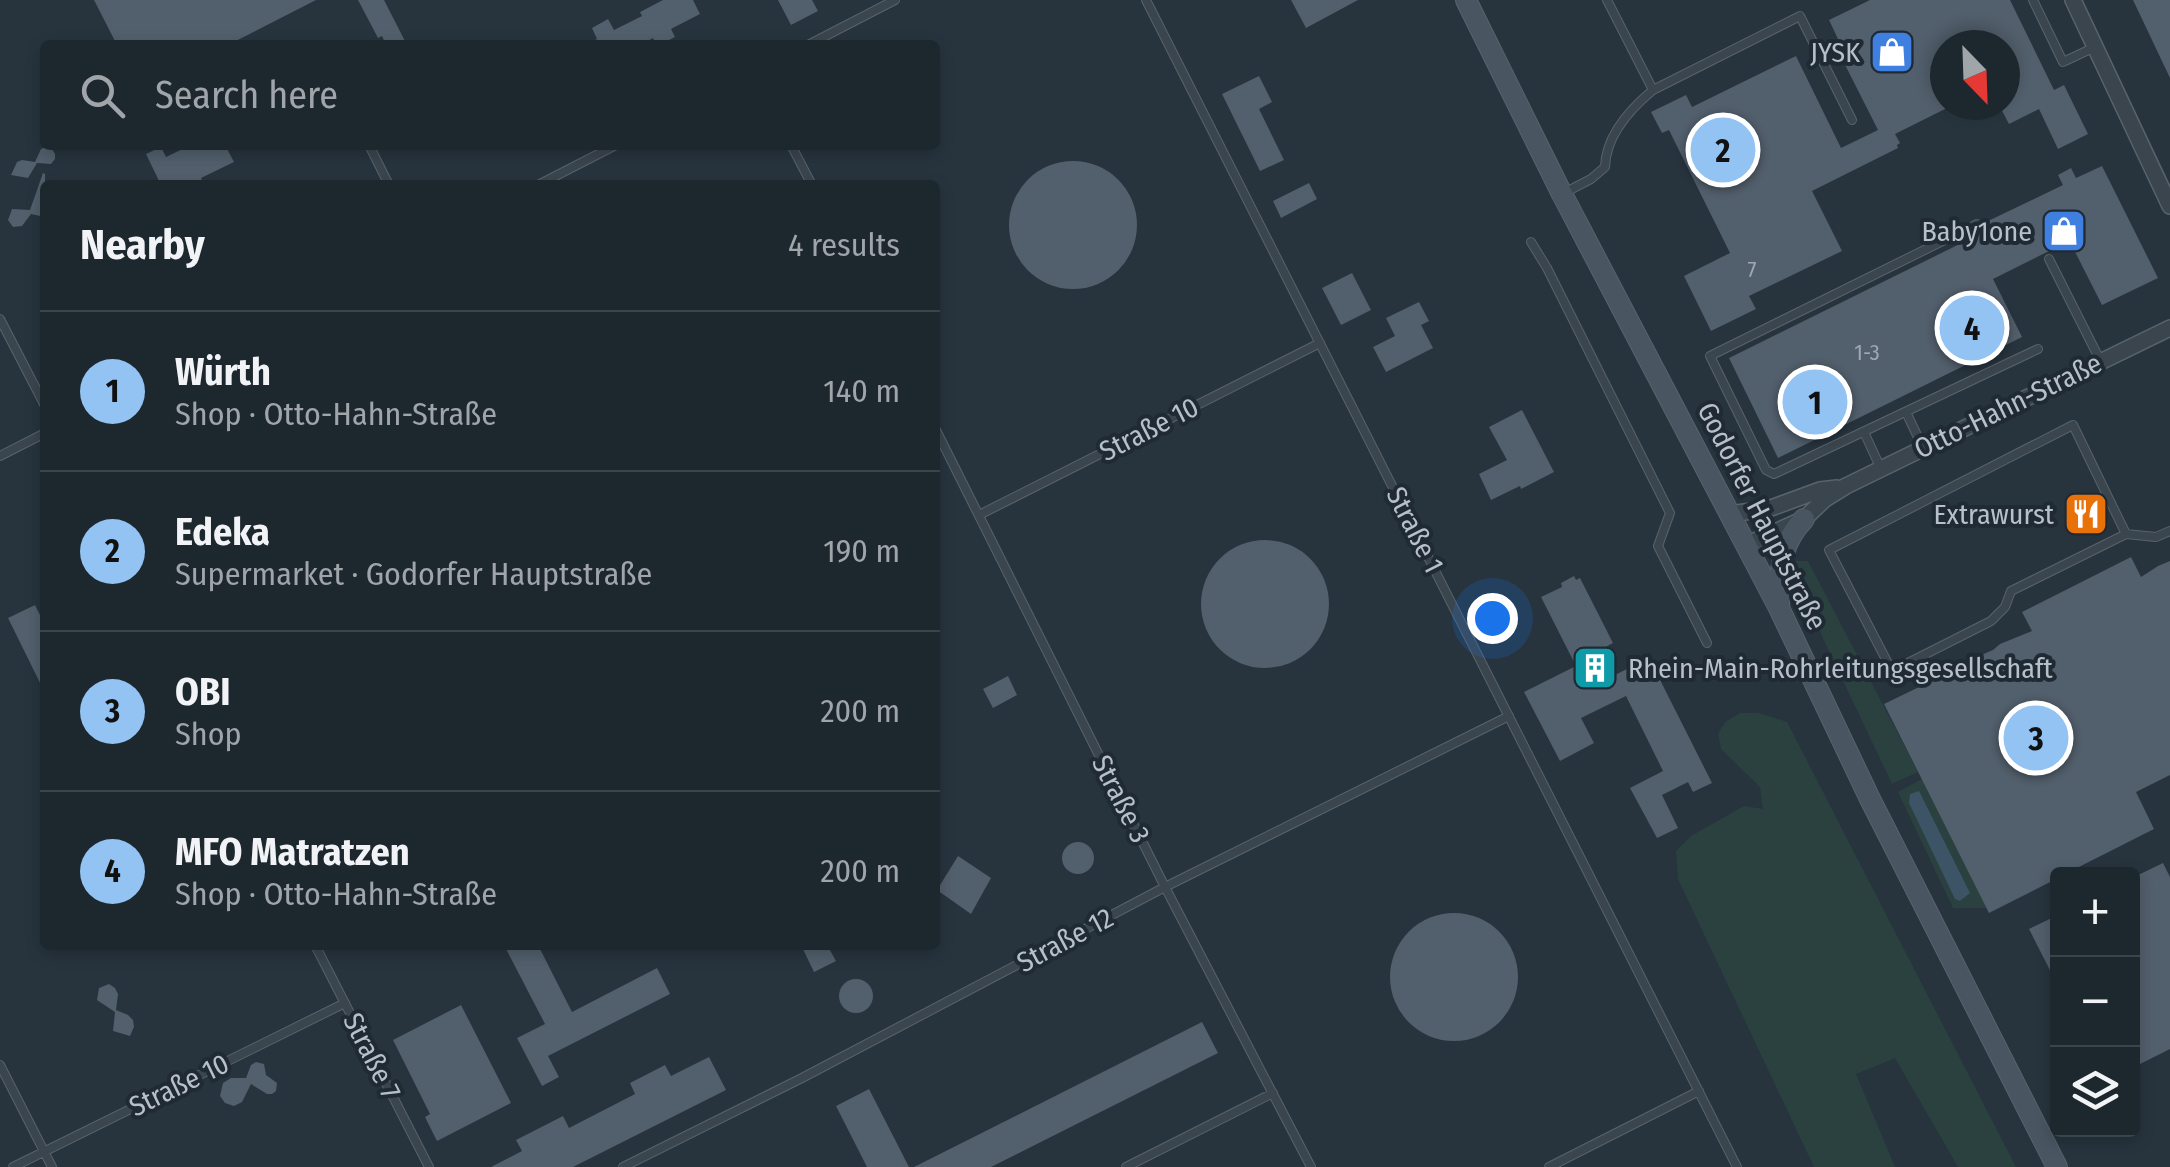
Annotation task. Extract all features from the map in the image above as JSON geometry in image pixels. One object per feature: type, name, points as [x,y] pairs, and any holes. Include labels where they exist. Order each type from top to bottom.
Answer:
[{"type":"main road","name":"Godorfer Hauptstraße","points":[[1466,0],[1562,194],[1779,608],[1870,799],[2057,1167]]},
{"type":"main road","points":[[1779,608],[1782,553],[1793,530],[1804,519]]},
{"type":"street","points":[[2073,0],[2170,206]]},
{"type":"street","name":"Otto-Hahn-Straße","points":[[1746,545],[1804,519],[1846,486],[2170,328]]},
{"type":"street","name":"Otto-Hahn-Straße","points":[[1731,514],[1771,508],[1820,490],[1846,486]]},
{"type":"lane","points":[[818,40],[895,0]]},
{"type":"lane","name":"Straße 1","points":[[1146,0],[1738,1167]]},
{"type":"lane","points":[[1607,0],[1653,90]]},
{"type":"lane","points":[[2033,0],[2063,62],[2095,47]]},
{"type":"lane","points":[[1562,194],[1591,179],[1604,167],[1605,154],[1617,130],[1637,103],[1653,90],[1800,16],[1852,120]]},
{"type":"lane","points":[[372,150],[386,180]]},
{"type":"lane","points":[[548,180],[606,150]]},
{"type":"lane","points":[[794,150],[810,180]]},
{"type":"lane","points":[[1977,224],[1710,356],[1766,470],[1774,474],[1783,471],[2038,348]]},
{"type":"lane","points":[[1530,242],[1547,268],[1670,513],[1658,546],[1707,643]]},
{"type":"lane","points":[[2049,259],[2100,360]]},
{"type":"lane","points":[[0,319],[40,396]]},
{"type":"lane","name":"Straße 10","points":[[979,515],[1320,343]]},
{"type":"lane","points":[[1906,412],[1924,448]]},
{"type":"lane","points":[[2126,534],[2073,426],[1829,550],[1892,671],[1990,622],[2005,608],[2011,592],[2126,534],[2156,537],[2170,531]]},
{"type":"lane","points":[[1864,432],[1882,469]]},
{"type":"lane","points":[[0,456],[40,436]]},
{"type":"lane","name":"Straße 3","points":[[940,438],[1312,1167]]},
{"type":"lane","name":"Straße 12","points":[[623,1167],[1166,887],[1509,716]]},
{"type":"lane","name":"Straße 7","points":[[318,950],[429,1167]]},
{"type":"lane","name":"Straße 10","points":[[14,1167],[345,1003]]},
{"type":"lane","points":[[0,1064],[52,1167]]},
{"type":"lane","points":[[1548,1167],[1699,1091]]},
{"type":"lane","points":[[1126,1167],[1273,1093]]},
{"type":"green space","points":[[1796,561],[1808,561],[1918,772],[1892,784],[1802,594],[1795,575]]},
{"type":"green space","points":[[1740,713],[1759,713],[1787,722],[2016,1167],[1958,1167],[1895,1058],[1856,1074],[1895,1167],[1814,1167],[1678,879],[1676,851],[1691,836],[1744,806],[1763,809],[1760,787],[1721,749],[1718,734],[1725,722]]},
{"type":"green space","points":[[1922,779],[1987,908],[1953,908],[1898,792]]},
{"type":"water","points":[[1919,791],[1970,893],[1960,901],[1955,899],[1909,803],[1910,794]]},
{"type":"building","points":[[94,0],[316,0],[238,40],[114,40]]},
{"type":"building","points":[[358,0],[384,0],[404,40],[378,38]]},
{"type":"building","points":[[663,0],[693,0],[700,14],[671,29],[675,37],[669,40],[595,40],[592,28],[608,19],[614,30],[642,16],[640,12]]},
{"type":"building","points":[[778,0],[812,0],[818,11],[791,25]]},
{"type":"building","points":[[1291,0],[1358,0],[1306,28]]},
{"type":"building","points":[[1870,0],[2010,0],[2054,90],[2064,85],[2088,134],[2058,149],[2039,109],[2020,118],[2020,30],[1930,30],[1930,116],[1895,134],[1900,143],[1898,148],[1812,191],[1842,251],[1749,296],[1756,309],[1711,331],[1684,276],[1730,253],[1669,130],[1662,133],[1651,112],[1686,95],[1692,107],[1796,56],[1841,148],[1878,130],[1833,41],[1838,39],[1829,20]]},
{"type":"building","points":[[2133,0],[2170,0],[2170,78]]},
{"type":"building","points":[[1259,76],[1272,102],[1259,109],[1284,160],[1260,171],[1222,94]]},
{"type":"building","points":[[41,150],[53,150],[55,154],[51,164],[37,163],[28,178],[11,175],[17,162],[35,162]]},
{"type":"building","points":[[162,150],[166,157],[181,150],[228,150],[234,162],[202,180],[159,180],[146,154]]},
{"type":"building","points":[[1073,161],[1097,166],[1118,180],[1132,201],[1137,225],[1132,249],[1118,270],[1097,284],[1073,289],[1049,284],[1028,270],[1014,249],[1009,225],[1014,201],[1028,180],[1049,166]]},
{"type":"building","points":[[2102,166],[2158,278],[2102,305],[2070,242],[2047,252],[1993,279],[2022,337],[1778,458],[1729,358],[1992,228],[1988,221],[2063,185],[2058,175],[2071,168],[2076,178]]},
{"type":"building","points":[[40,182],[40,216],[31,214],[22,226],[13,227],[8,220],[12,209],[30,210]]},
{"type":"building","points":[[1309,183],[1317,199],[1281,218],[1273,201]]},
{"type":"building","points":[[1352,273],[1371,310],[1341,325],[1322,288]]},
{"type":"building","points":[[1419,302],[1429,321],[1421,325],[1433,348],[1386,372],[1373,347],[1395,336],[1386,318]]},
{"type":"building","points":[[1522,410],[1554,472],[1491,500],[1479,474],[1507,460],[1489,427]]},
{"type":"building","points":[[1265,540],[1289,545],[1310,559],[1324,580],[1329,604],[1324,628],[1310,649],[1289,663],[1265,668],[1241,663],[1220,649],[1206,628],[1201,604],[1206,580],[1220,559],[1241,545]]},
{"type":"building","points":[[2131,557],[2141,577],[2170,561],[2170,775],[2136,792],[2154,829],[2079,867],[2050,867],[2050,882],[1989,913],[1884,704],[2032,631],[2022,612]]},
{"type":"building","points":[[1574,576],[1576,580],[1580,578],[1613,643],[1602,649],[1615,675],[1649,658],[1712,783],[1693,792],[1688,782],[1662,795],[1678,828],[1657,838],[1630,788],[1663,771],[1626,696],[1581,718],[1594,743],[1560,761],[1524,692],[1576,666],[1541,597]]},
{"type":"building","points":[[35,605],[40,615],[40,683],[8,618]]},
{"type":"building","points":[[1008,676],[1017,695],[993,708],[983,689]]},
{"type":"building","points":[[1078,842],[1090,846],[1094,858],[1090,870],[1078,874],[1066,870],[1062,858],[1066,846]]},
{"type":"building","points":[[958,856],[991,878],[971,914],[940,892],[940,885]]},
{"type":"building","points":[[2163,863],[2170,877],[2170,1049],[2140,1064],[2140,957],[2140,874]]},
{"type":"building","points":[[1454,913],[1478,918],[1499,932],[1513,953],[1518,977],[1513,1001],[1499,1022],[1478,1036],[1454,1041],[1430,1036],[1409,1022],[1395,1001],[1390,977],[1395,953],[1409,932],[1430,918]]},
{"type":"building","points":[[2050,919],[2050,970],[2029,929]]},
{"type":"building","points":[[507,950],[541,950],[572,1012],[657,968],[670,994],[548,1056],[559,1077],[542,1086],[517,1038],[545,1024]]},
{"type":"building","points":[[803,950],[830,950],[836,961],[814,972]]},
{"type":"building","points":[[856,979],[868,984],[873,996],[868,1008],[856,1013],[844,1008],[839,996],[844,984]]},
{"type":"building","points":[[109,984],[118,994],[116,1010],[133,1020],[130,1036],[113,1031],[115,1012],[97,1000],[99,988]]},
{"type":"building","points":[[461,1005],[511,1103],[437,1141],[425,1117],[430,1114],[393,1040]]},
{"type":"building","points":[[1202,1022],[1218,1053],[991,1167],[914,1167]]},
{"type":"building","points":[[709,1057],[726,1090],[573,1167],[491,1167],[522,1151],[516,1140],[563,1116],[569,1128],[635,1094],[630,1083],[665,1065],[671,1076]]},
{"type":"building","points":[[256,1062],[264,1064],[266,1075],[277,1083],[276,1091],[267,1094],[251,1084],[242,1102],[234,1106],[225,1103],[220,1096],[223,1083],[231,1078],[246,1078]]},
{"type":"building","points":[[869,1089],[909,1167],[867,1167],[836,1106]]},
{"type":"place","name":"JYSK","points":[[1892,52]]},
{"type":"place","name":"Edeka","points":[[1723,150]]},
{"type":"place","name":"Baby1one","points":[[2064,231]]},
{"type":"place","name":"MFO Matratzen","points":[[1972,328]]},
{"type":"place","name":"Würth","points":[[1815,402]]},
{"type":"place","name":"Extrawurst","points":[[2086,514]]},
{"type":"place","name":"Rhein-Main-Rohrleitungsgesellschaft","points":[[1595,668]]},
{"type":"place","name":"OBI","points":[[2036,738]]}]
